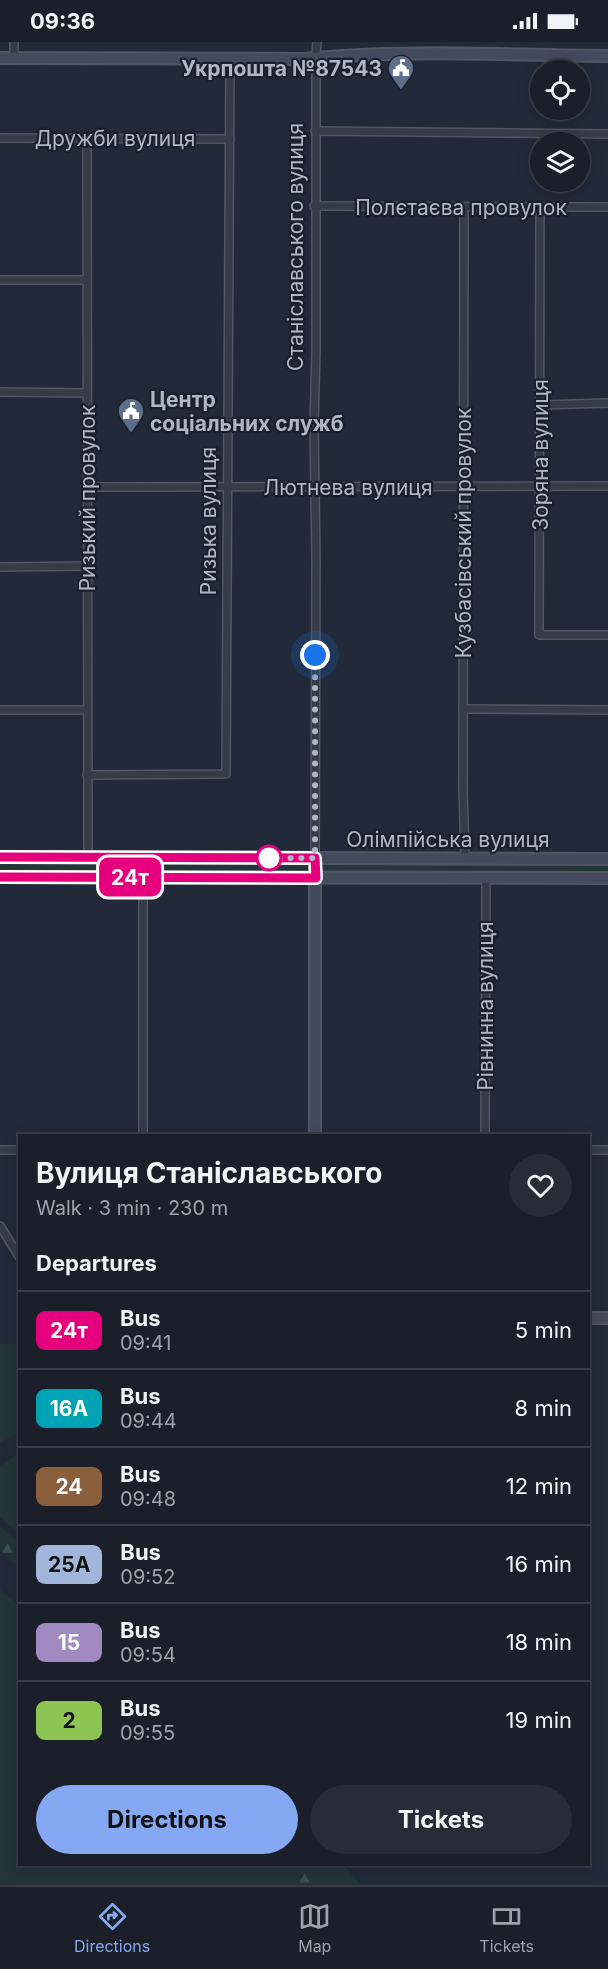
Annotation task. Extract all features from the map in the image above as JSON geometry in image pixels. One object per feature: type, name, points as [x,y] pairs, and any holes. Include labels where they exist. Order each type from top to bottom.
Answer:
[{"type":"main road","points":[[0,58],[14,51]]},
{"type":"main road","points":[[0,52],[230,56],[608,56]]},
{"type":"main road","name":"Олімпійська вулиця","points":[[0,857],[608,859]]},
{"type":"main road","name":"Станіславського вулиця","points":[[315,858],[315,1134]]},
{"type":"main road","name":"Олімпійська вулиця","points":[[0,877],[608,878]]},
{"type":"main road","points":[[590,1318],[608,1318]]},
{"type":"street","name":"Станіславського вулиця","points":[[315,858],[314,487],[317,42]]},
{"type":"street","name":"Ризька вулиця","points":[[87,775],[226,774],[230,56]]},
{"type":"street","points":[[315,131],[608,134]]},
{"type":"street","name":"Дружби вулиця","points":[[0,138],[230,138]]},
{"type":"street","name":"Ризький провулок","points":[[87,138],[88,858]]},
{"type":"street","name":"Полєтаєва провулок","points":[[315,206],[608,207]]},
{"type":"street","name":"Кузбасівський провулок","points":[[464,207],[463,788],[465,858]]},
{"type":"street","name":"Зоряна вулиця","points":[[540,207],[539,635],[608,635]]},
{"type":"street","points":[[0,280],[87,280]]},
{"type":"street","points":[[0,392],[87,393]]},
{"type":"street","points":[[540,405],[608,403]]},
{"type":"street","name":"Лютнева вулиця","points":[[87,487],[608,486]]},
{"type":"street","points":[[0,567],[87,566]]},
{"type":"street","points":[[463,709],[608,710]]},
{"type":"street","points":[[0,710],[87,710]]},
{"type":"street","points":[[143,877],[143,1134]]},
{"type":"street","name":"Рівнинна вулиця","points":[[485,1134],[486,878]]},
{"type":"street","points":[[0,1150],[18,1150]]},
{"type":"street","points":[[590,1150],[608,1150]]},
{"type":"street","points":[[0,1226],[18,1255]]},
{"type":"green space","points":[[0,857],[608,859],[608,878],[0,877]]},
{"type":"green space","points":[[0,1344],[18,1344],[18,1432],[0,1444]]},
{"type":"green space","points":[[18,1454],[18,1533],[0,1517],[0,1466]]},
{"type":"green space","points":[[0,1526],[18,1542],[18,1566],[0,1550]]},
{"type":"green space","points":[[0,1590],[18,1603],[18,1866],[345,1866],[361,1885],[0,1885]]},
{"type":"green space","points":[[284,1866],[311,1866],[324,1885],[297,1885]]},
{"type":"bus line","name":"24т","points":[[0,857],[315,858],[316,878],[0,877]]},
{"type":"place","name":"Укрпошта №87543","points":[[401,91]]},
{"type":"place","name":"Центр соціальних служб","points":[[131,434]]},
{"type":"route","points":[[269,858],[315,858],[315,655]]}]
